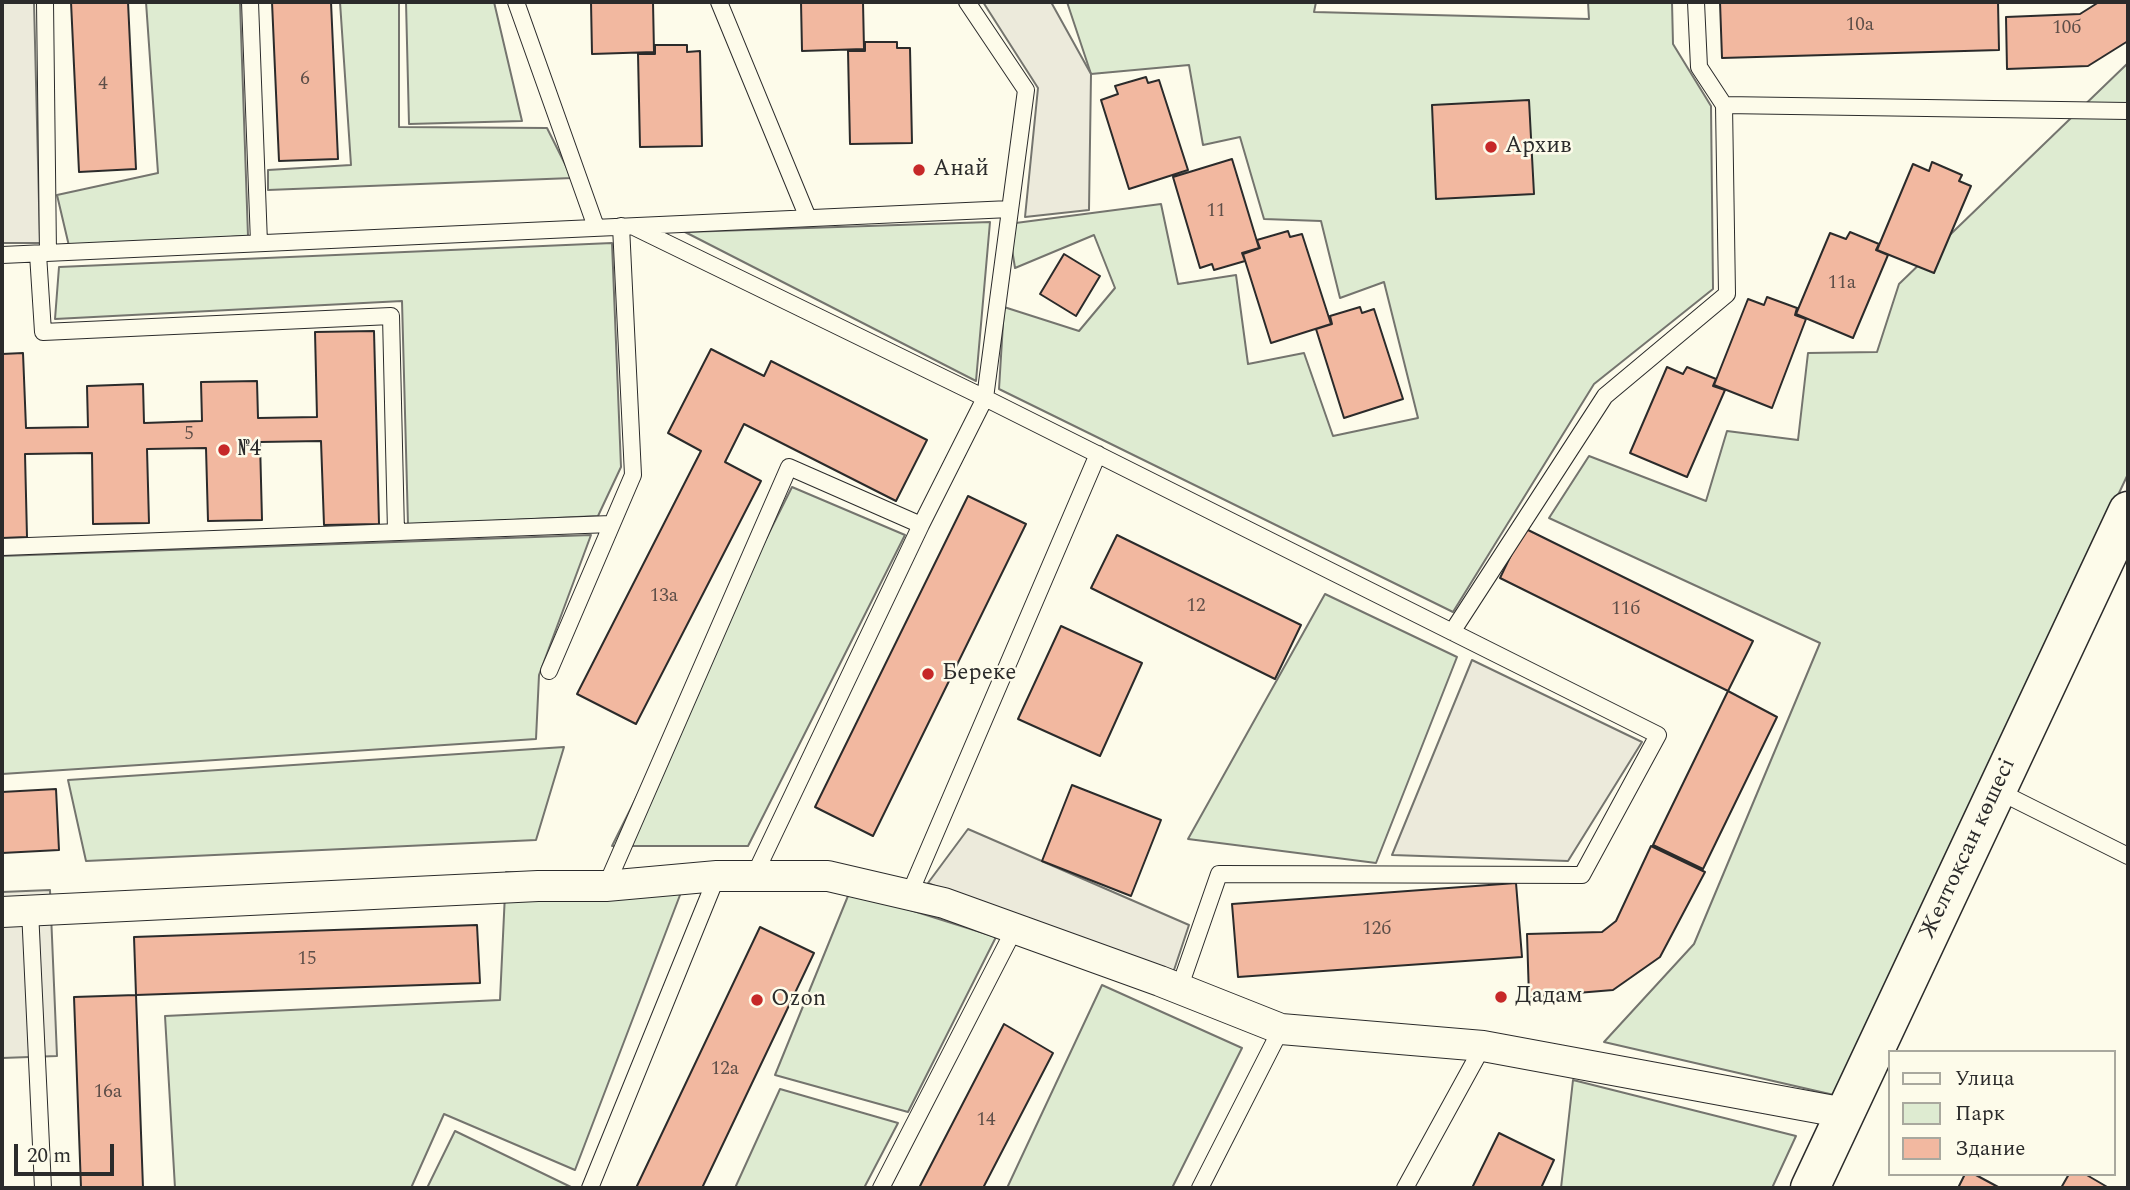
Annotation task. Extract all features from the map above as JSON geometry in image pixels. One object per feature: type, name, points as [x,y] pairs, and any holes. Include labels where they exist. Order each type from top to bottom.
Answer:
[{"type":"main road","name":"Желтоқсан көшесі","points":[[1811,1188],[2128,511]]},
{"type":"street","points":[[16,911],[538,886],[606,887],[717,876],[828,876],[943,903],[1282,1029],[1483,1046],[1845,1113]]},
{"type":"lane","points":[[44,2],[43,332],[391,316],[396,532]]},
{"type":"lane","points":[[250,2],[259,243]]},
{"type":"lane","points":[[516,2],[596,228]]},
{"type":"lane","points":[[719,2],[808,218]]},
{"type":"lane","points":[[754,876],[921,525],[985,398],[1026,90],[968,2]]},
{"type":"lane","points":[[1452,632],[1605,396],[1727,294],[1724,105],[1699,67],[1696,2]]},
{"type":"lane","points":[[1724,105],[2128,111]]},
{"type":"lane","points":[[2,255],[1010,209]]},
{"type":"lane","points":[[627,226],[985,398],[1658,735],[1582,875],[1219,874],[1179,989]]},
{"type":"lane","points":[[549,671],[633,475],[627,226]]},
{"type":"lane","points":[[909,895],[1098,454]]},
{"type":"lane","points":[[606,887],[789,467],[921,525]]},
{"type":"lane","points":[[2,547],[611,524]]},
{"type":"lane","points":[[1996,790],[2128,856]]},
{"type":"lane","points":[[590,1188],[717,876]]},
{"type":"lane","points":[[16,911],[43,1188]]},
{"type":"lane","points":[[881,1188],[1015,928]]},
{"type":"lane","points":[[1200,1188],[1282,1029]]},
{"type":"lane","points":[[1405,1188],[1483,1046]]},
{"type":"green space","points":[[146,2],[240,2],[248,236],[69,246],[57,195],[158,173]]},
{"type":"green space","points":[[340,2],[399,2],[399,127],[547,128],[572,178],[268,190],[268,170],[351,165]]},
{"type":"green space","points":[[406,2],[494,2],[522,121],[409,124]]},
{"type":"green space","points":[[1067,2],[1316,2],[1314,12],[1589,19],[1588,2],[1672,2],[1673,44],[1711,106],[1713,289],[1594,384],[1453,612],[999,389],[1004,307],[1079,331],[1115,288],[1094,235],[1015,268],[1008,224],[1161,204],[1178,284],[1236,275],[1248,364],[1304,353],[1333,436],[1418,418],[1384,282],[1340,298],[1321,221],[1264,219],[1240,137],[1203,145],[1189,65],[1091,74]]},
{"type":"green space","points":[[2128,63],[2128,474],[1834,1095],[1604,1042],[1694,944],[1820,643],[1549,518],[1589,456],[1706,501],[1727,431],[1798,440],[1808,353],[1877,352],[1899,284]]},
{"type":"green space","points":[[990,222],[976,381],[685,232]]},
{"type":"green space","points":[[612,243],[621,467],[598,516],[408,525],[402,301],[55,319],[59,267]]},
{"type":"green space","points":[[792,487],[905,535],[748,846],[612,846]]},
{"type":"green space","points":[[591,535],[539,675],[536,739],[2,774],[2,556]]},
{"type":"green space","points":[[1325,594],[1457,657],[1376,863],[1188,839]]},
{"type":"green space","points":[[564,747],[536,840],[86,861],[68,780]]},
{"type":"green space","points":[[506,872],[685,882],[575,1170],[444,1114],[411,1188],[175,1188],[165,1016],[500,1000]]},
{"type":"green space","points":[[850,891],[996,937],[908,1112],[775,1075]]},
{"type":"green space","points":[[1102,985],[1242,1048],[1172,1188],[1007,1188]]},
{"type":"green space","points":[[1573,1080],[1796,1136],[1772,1188],[1561,1188]]},
{"type":"green space","points":[[780,1089],[898,1123],[864,1188],[735,1188]]},
{"type":"green space","points":[[455,1131],[573,1188],[427,1188]]},
{"type":"shaded area","points":[[2,2],[34,2],[40,243],[2,243]]},
{"type":"shaded area","points":[[983,2],[1051,2],[1091,74],[1089,210],[1025,217],[1038,88]]},
{"type":"shaded area","points":[[1472,660],[1642,742],[1568,861],[1392,855]]},
{"type":"shaded area","points":[[968,829],[1189,925],[1169,985],[928,883]]},
{"type":"shaded area","points":[[50,890],[57,1056],[2,1058],[2,892]]},
{"type":"building","points":[[71,2],[128,2],[136,169],[79,172]]},
{"type":"building","points":[[272,2],[331,2],[338,159],[279,161]]},
{"type":"building","points":[[591,2],[653,2],[654,52],[592,54]]},
{"type":"building","points":[[801,2],[863,2],[864,49],[802,51]]},
{"type":"building","points":[[1720,2],[1998,2],[1999,50],[1722,58]]},
{"type":"building","points":[[2099,2],[2128,2],[2128,41],[2088,66],[2007,69],[2006,17],[2080,14]]},
{"type":"building","points":[[865,42],[897,42],[897,48],[910,48],[912,143],[850,144],[848,51],[865,51]]},
{"type":"building","points":[[655,45],[687,45],[687,52],[700,51],[702,146],[640,147],[638,54],[655,54]]},
{"type":"building","points":[[1146,77],[1148,83],[1159,80],[1188,170],[1129,189],[1101,100],[1118,94],[1115,86]]},
{"type":"building","points":[[1529,100],[1534,194],[1436,199],[1432,105]]},
{"type":"building","points":[[1232,159],[1259,248],[1242,253],[1245,261],[1214,270],[1212,264],[1200,268],[1173,177]]},
{"type":"building","points":[[1932,162],[1962,175],[1959,181],[1971,186],[1934,273],[1877,250],[1913,164],[1929,171]]},
{"type":"building","points":[[1288,231],[1290,237],[1302,234],[1331,324],[1271,343],[1243,254],[1260,248],[1257,240]]},
{"type":"building","points":[[1850,232],[1879,244],[1876,250],[1888,255],[1853,338],[1796,314],[1830,233],[1846,239]]},
{"type":"building","points":[[1064,254],[1100,276],[1076,316],[1040,294]]},
{"type":"building","points":[[1767,297],[1797,308],[1795,315],[1806,319],[1772,408],[1714,385],[1748,299],[1764,305]]},
{"type":"building","points":[[1360,307],[1362,313],[1374,309],[1403,399],[1344,418],[1316,329],[1332,324],[1330,316]]},
{"type":"building","points":[[374,331],[379,524],[324,525],[321,441],[260,442],[262,520],[208,521],[206,448],[147,449],[149,523],[93,524],[92,453],[25,454],[27,537],[2,538],[2,354],[23,353],[26,428],[88,427],[87,386],[143,384],[144,423],[202,421],[201,382],[257,381],[258,418],[317,417],[315,332]]},
{"type":"building","points":[[711,349],[764,376],[771,361],[927,440],[896,501],[744,424],[725,462],[761,481],[636,724],[577,694],[701,451],[668,433]]},
{"type":"building","points":[[1667,367],[1683,374],[1687,367],[1716,379],[1713,386],[1725,390],[1687,477],[1630,453]]},
{"type":"building","points":[[968,496],[1026,524],[873,836],[815,807]]},
{"type":"building","points":[[1524,528],[1753,641],[1728,691],[1500,578]]},
{"type":"building","points":[[1117,535],[1301,625],[1275,679],[1091,588]]},
{"type":"building","points":[[1061,626],[1142,663],[1100,756],[1018,719]]},
{"type":"building","points":[[1728,691],[1777,717],[1703,869],[1653,845]]},
{"type":"building","points":[[1072,785],[1161,820],[1131,896],[1042,861]]},
{"type":"building","points":[[56,789],[59,850],[2,853],[2,792]]},
{"type":"building","points":[[1651,846],[1705,872],[1660,957],[1613,990],[1529,997],[1527,934],[1602,932],[1616,921]]},
{"type":"building","points":[[1516,883],[1522,957],[1238,977],[1232,904]]},
{"type":"building","points":[[477,925],[480,983],[136,995],[134,937]]},
{"type":"building","points":[[760,927],[814,953],[702,1188],[636,1188]]},
{"type":"building","points":[[136,995],[143,1188],[81,1188],[74,997]]},
{"type":"building","points":[[1004,1024],[1053,1053],[983,1188],[919,1188]]},
{"type":"building","points":[[1499,1133],[1554,1160],[1541,1188],[1472,1188]]},
{"type":"building","points":[[1964,1176],[1978,1176],[2000,1188],[1958,1188]]},
{"type":"building","points":[[2068,1176],[2088,1176],[2109,1188],[2061,1188]]},
{"type":"place","name":"Архив","points":[[1491,147]]},
{"type":"place","name":"Анай","points":[[919,170]]},
{"type":"place","name":"№4","points":[[224,450]]},
{"type":"place","name":"Береке","points":[[928,674]]},
{"type":"place","name":"Дадам","points":[[1501,997]]},
{"type":"place","name":"Ozon","points":[[757,1000]]}]
